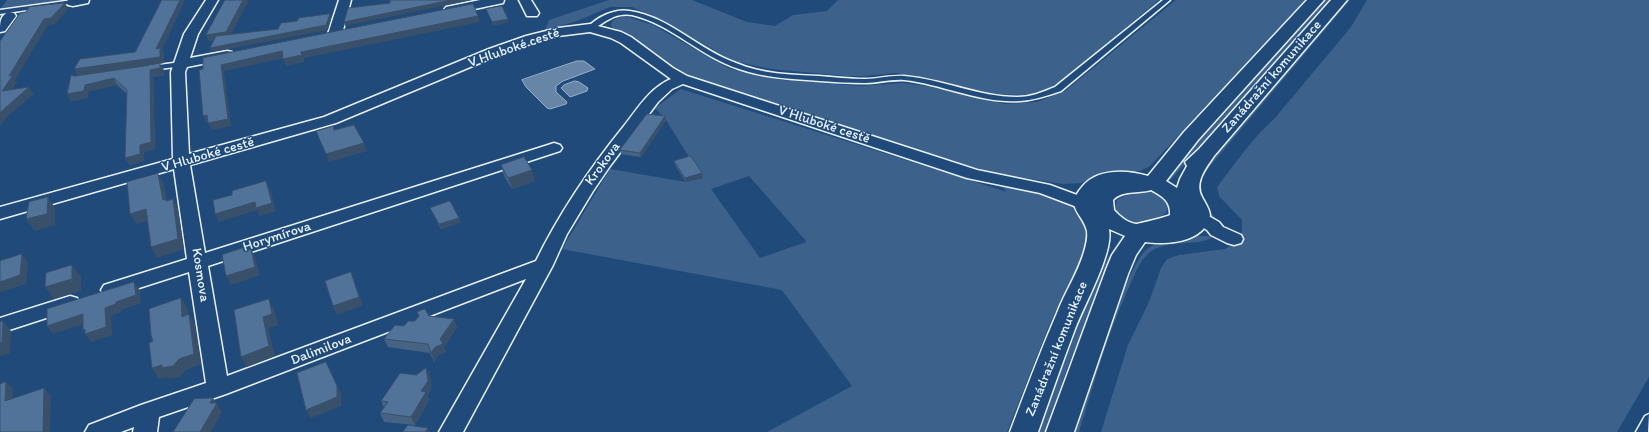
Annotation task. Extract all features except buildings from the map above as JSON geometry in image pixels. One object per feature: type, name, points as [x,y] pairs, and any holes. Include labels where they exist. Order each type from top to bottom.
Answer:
[{"type":"main road","name":"Zanádražní komunikace","points":[[1151,183],[1158,177],[1179,148],[1316,0]]},
{"type":"main road","name":"Zanádražní komunikace","points":[[1060,432],[1079,375],[1113,285],[1141,248],[1149,240],[1147,236],[1148,228],[1174,222],[1181,214],[1181,209],[1173,189],[1177,181],[1183,173],[1206,153],[1339,0]]},
{"type":"main road","name":"Zanádražní komunikace","points":[[1130,178],[1146,175],[1179,148]]},
{"type":"main road","name":"Zanádražní komunikace","points":[[1198,218],[1198,212],[1189,194],[1188,187],[1206,153]]},
{"type":"main road","points":[[1098,205],[1107,180],[1130,178],[1151,183],[1162,188],[1177,200]]},
{"type":"main road","points":[[1098,205],[1101,205],[1102,200],[1109,192],[1116,188],[1141,188],[1151,183]]},
{"type":"main road","name":"Zanádražní komunikace","points":[[1024,432],[1070,312],[1092,267],[1106,250],[1115,235],[1114,226],[1098,205]]},
{"type":"main road","points":[[1098,205],[1121,227],[1147,236],[1178,234],[1195,224],[1198,218]]},
{"type":"street","name":"Kosmova","points":[[212,0],[191,34],[178,72],[182,162],[218,388]]},
{"type":"street","points":[[335,34],[345,0]]},
{"type":"street","points":[[436,13],[498,0]]},
{"type":"street","points":[[525,0],[532,13]]},
{"type":"street","points":[[0,28],[4,14]]},
{"type":"street","name":"V Hluboké cestě","points":[[0,213],[330,120],[494,52],[531,39],[570,29],[590,28],[607,32],[626,40],[668,71],[682,79],[973,174],[1044,189],[1098,205]]},
{"type":"street","points":[[321,37],[351,31]]},
{"type":"street","points":[[181,64],[244,52]]},
{"type":"street","name":"Krokova","points":[[451,432],[543,265],[558,234],[602,164],[653,98],[667,86],[682,79]]},
{"type":"street","name":"Horymírova","points":[[0,326],[554,148]]},
{"type":"street","points":[[1177,200],[1198,218],[1213,226],[1217,231],[1234,239]]},
{"type":"street","points":[[1178,234],[1188,232],[1217,231]]},
{"type":"street","name":"Dalimilova","points":[[97,432],[147,422],[218,388],[543,265]]},
{"type":"lane","points":[[590,28],[603,18],[611,15],[630,13],[653,21],[725,61],[746,69],[775,74],[847,80],[865,81],[901,78],[933,83],[987,97],[1009,99],[1030,98],[1046,95],[1058,89],[1167,0]]},
{"type":"lane","points":[[4,14],[78,1]]},
{"type":"lane","points":[[144,69],[181,64]]},
{"type":"lane","points":[[1642,432],[1649,419]]},
{"type":"shaded area","points":[[7,0],[62,0],[1,8]]},
{"type":"shaded area","points":[[609,0],[692,0],[747,22],[775,26],[793,15],[827,11],[838,0],[1159,0],[1061,81],[1044,91],[1023,95],[992,94],[925,77],[895,73],[847,76],[771,69],[733,61],[666,22],[632,7],[610,7],[577,21],[545,30],[549,20]]},
{"type":"shaded area","points":[[1176,0],[1305,0],[1150,166],[1140,171],[1092,179],[1081,183],[1063,184],[993,173],[731,92],[678,71],[622,32],[612,27],[611,24],[613,20],[625,16],[653,25],[728,68],[753,75],[783,80],[860,86],[903,83],[933,87],[1005,104],[1037,102],[1065,91]]},
{"type":"shaded area","points":[[1323,0],[1329,0],[1167,184],[1161,181]]},
{"type":"shaded area","points":[[1348,0],[1350,0],[1200,178],[1198,188],[1202,199],[1207,208],[1220,224],[1210,216],[1202,206],[1196,194],[1196,181],[1202,170]]},
{"type":"shaded area","points":[[1367,0],[1649,0],[1649,377],[1617,432],[1101,432],[1128,345],[1149,302],[1161,268],[1167,259],[1179,255],[1225,249],[1234,244],[1242,233],[1242,220],[1219,196],[1217,187],[1252,142],[1275,118],[1351,27]]},
{"type":"shaded area","points":[[577,61],[584,61],[595,69],[563,81],[556,86],[556,92],[567,102],[566,104],[550,109],[547,108],[526,87],[522,80]]},
{"type":"shaded area","points":[[575,81],[588,88],[587,91],[570,97],[561,88],[564,85]]},
{"type":"shaded area","points":[[681,89],[1007,192],[997,182],[1034,190],[1076,204],[1088,222],[1089,248],[1069,283],[1048,328],[1007,432],[767,432],[852,386],[782,290],[562,249],[610,169],[686,182],[702,178],[666,120],[655,108]],"holes":[[[749,176],[806,241],[760,258],[711,189]]]},
{"type":"shaded area","points":[[1154,191],[1168,204],[1167,211],[1160,216],[1137,225],[1124,218],[1115,209],[1117,200],[1121,197]]},
{"type":"shaded area","points":[[1124,233],[1130,236],[1095,302],[1068,366],[1045,432],[1035,432],[1086,299],[1101,269]]},
{"type":"shaded area","points":[[1189,236],[1212,237],[1200,242],[1172,244],[1155,249],[1145,257],[1140,264],[1122,303],[1108,339],[1079,432],[1073,432],[1098,356],[1119,300],[1138,261],[1146,250],[1155,244],[1166,240]]}]
